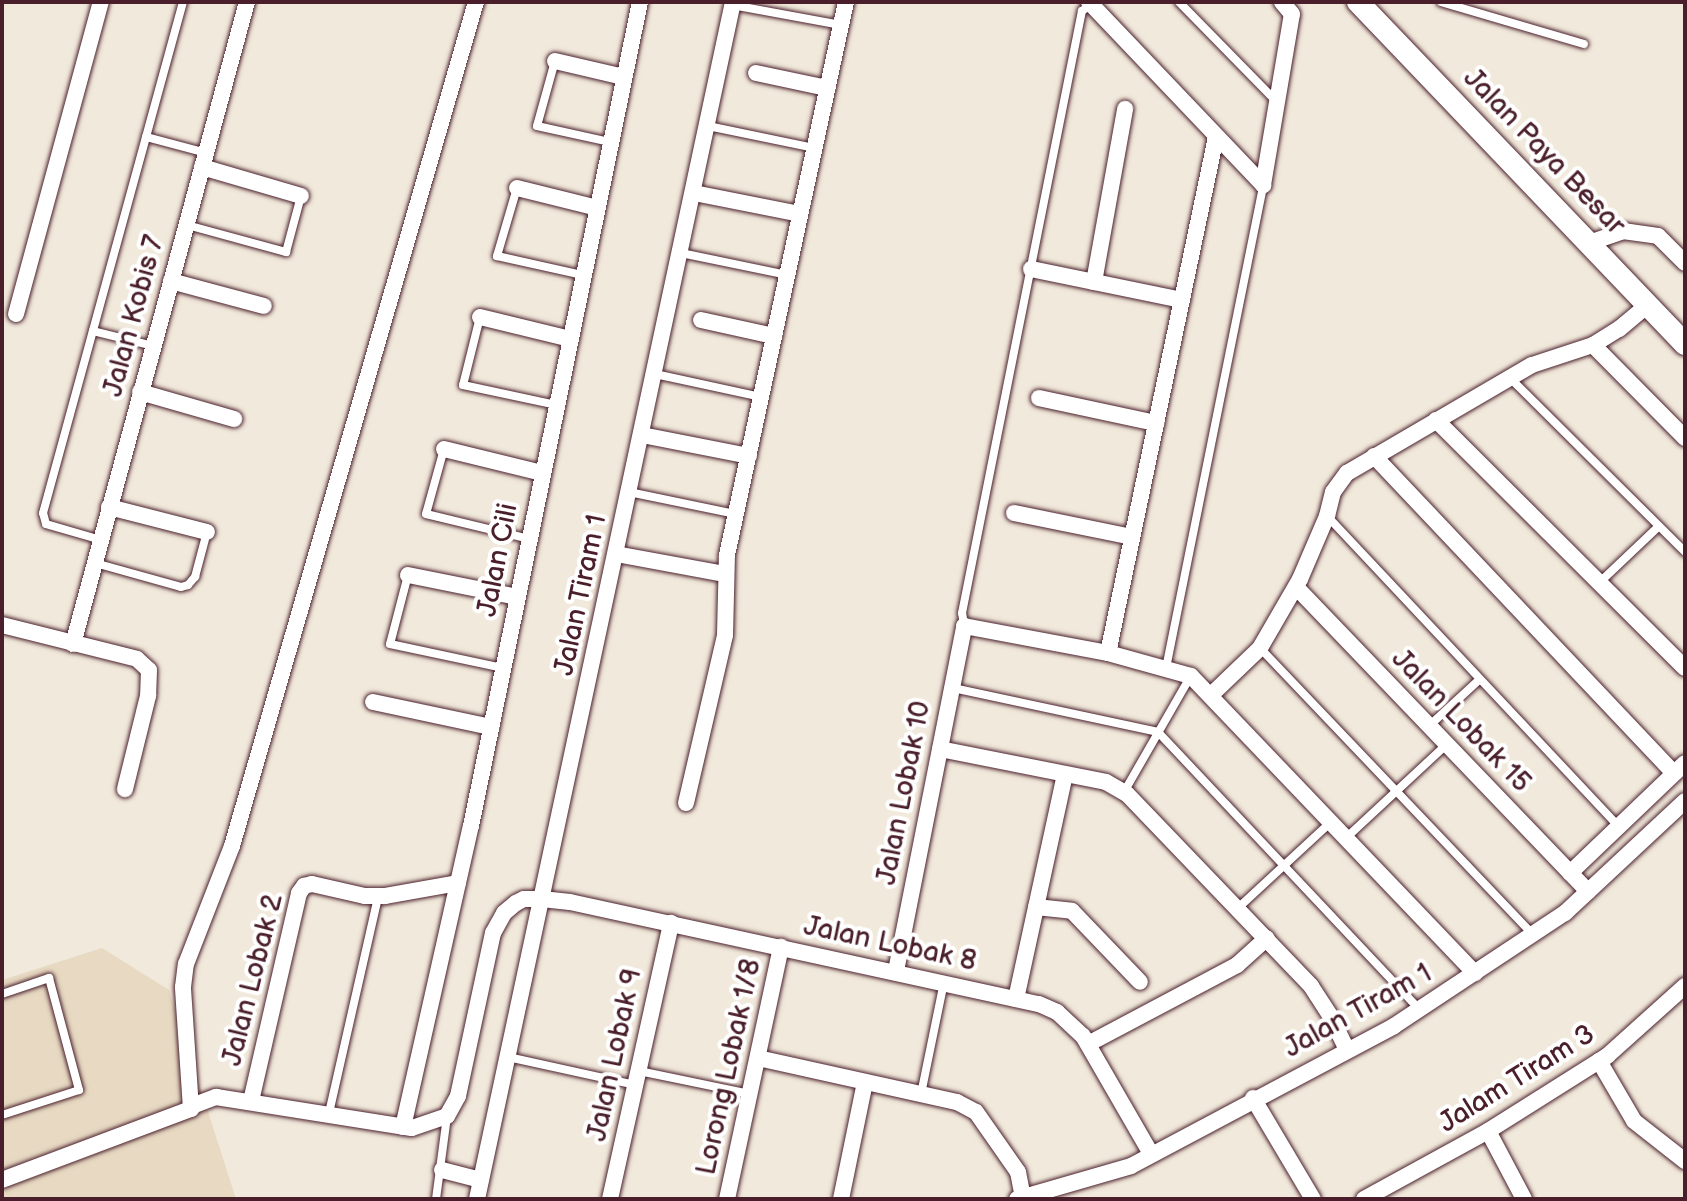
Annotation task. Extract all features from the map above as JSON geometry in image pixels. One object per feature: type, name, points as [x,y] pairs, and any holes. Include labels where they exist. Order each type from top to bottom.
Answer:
[{"type":"street","points":[[16,314],[101,2]]},
{"type":"street","name":"Jalan Kobis 7","points":[[73,644],[247,2]]},
{"type":"street","points":[[191,1108],[183,987],[186,964],[232,846],[476,2]]},
{"type":"street","name":"Jalan Cili","points":[[403,1127],[491,727],[640,2]]},
{"type":"street","points":[[686,803],[725,635],[728,616],[725,574],[736,514],[846,2]]},
{"type":"street","points":[[1263,185],[1292,14],[1282,2]]},
{"type":"street","name":"Jalan Paya Besar","points":[[1358,2],[1685,344]]},
{"type":"street","name":"Jalan Tiram 1","points":[[477,1199],[733,3]]},
{"type":"street","points":[[1089,4],[1263,185]]},
{"type":"street","points":[[555,61],[624,77]]},
{"type":"street","points":[[756,73],[827,88]]},
{"type":"street","points":[[1094,282],[1125,109]]},
{"type":"street","points":[[1108,653],[1216,137]]},
{"type":"street","points":[[204,160],[301,196]]},
{"type":"street","points":[[517,188],[597,208]]},
{"type":"street","points":[[694,193],[800,214]]},
{"type":"street","points":[[1589,243],[1623,231],[1658,236],[1685,263]]},
{"type":"street","points":[[1031,269],[1182,300]]},
{"type":"street","points":[[171,281],[264,306]]},
{"type":"street","points":[[1211,695],[1260,648],[1296,587],[1327,516],[1333,492],[1347,473],[1532,365],[1593,345],[1648,305]]},
{"type":"street","points":[[480,317],[570,339]]},
{"type":"street","points":[[701,320],[774,336]]},
{"type":"street","points":[[1593,345],[1685,438]]},
{"type":"street","points":[[140,392],[234,419]]},
{"type":"street","points":[[1039,398],[1156,423]]},
{"type":"street","points":[[1436,420],[1685,668]]},
{"type":"street","points":[[642,435],[749,456]]},
{"type":"street","points":[[444,449],[542,473]]},
{"type":"street","points":[[1374,456],[1680,768],[1570,873]]},
{"type":"street","points":[[109,507],[207,532]]},
{"type":"street","points":[[1014,513],[1132,537]]},
{"type":"street","points":[[616,554],[725,574]]},
{"type":"street","points":[[408,575],[517,597]]},
{"type":"street","name":"Jalan Lobak 15","points":[[1296,587],[1588,892]]},
{"type":"street","points":[[2,625],[137,659],[149,670],[148,696],[125,789]]},
{"type":"street","points":[[964,626],[1108,653],[1191,676],[1475,973]]},
{"type":"street","name":"Jalan Lobak 10","points":[[896,971],[964,626]]},
{"type":"street","points":[[373,702],[491,727]]},
{"type":"street","points":[[940,749],[1106,782],[1124,792],[1149,813],[1311,986],[1347,1050]]},
{"type":"street","points":[[1016,999],[1065,774]]},
{"type":"street","name":"Jalan Tiram 1","points":[[1020,1198],[1131,1166],[1419,1009],[1534,936],[1588,892],[1685,801]]},
{"type":"street","name":"Jalan Lobak 2","points":[[251,1101],[299,893],[304,886],[312,884],[378,896],[458,883]]},
{"type":"street","points":[[2,1180],[216,1097],[403,1127],[423,1126],[447,1116],[458,1096],[493,933],[504,913],[516,903],[524,899],[542,899]]},
{"type":"street","name":"Jalan Lobak 8","points":[[542,899],[944,981],[1057,1012],[1073,1023],[1088,1044],[1151,1154]]},
{"type":"street","points":[[1036,907],[1072,911],[1140,982]]},
{"type":"street","name":"Jalan Lobak 9","points":[[610,1199],[671,923]]},
{"type":"street","points":[[1088,1044],[1237,965],[1267,938]]},
{"type":"street","name":"Lorong Lobak 1/8","points":[[727,1199],[781,947]]},
{"type":"street","name":"Jalam Tiram 3","points":[[1375,1196],[1488,1131],[1599,1061],[1637,1032],[1685,986]]},
{"type":"street","points":[[758,1058],[957,1102],[976,1112],[1018,1172],[1020,1198]]},
{"type":"street","points":[[1599,1061],[1634,1121],[1685,1161]]},
{"type":"street","points":[[841,1199],[865,1082]]},
{"type":"street","points":[[1253,1098],[1313,1199]]},
{"type":"street","points":[[1488,1131],[1524,1199]]},
{"type":"street","points":[[442,1170],[481,1180]]},
{"type":"lane","points":[[101,540],[50,526],[42,517],[183,2]]},
{"type":"lane","points":[[1179,2],[1277,102]]},
{"type":"lane","points":[[1441,2],[1584,44]]},
{"type":"lane","points":[[733,3],[841,25]]},
{"type":"lane","points":[[964,626],[962,613],[1082,11],[1089,4]]},
{"type":"lane","points":[[555,61],[537,126],[610,142]]},
{"type":"lane","points":[[708,126],[814,148]]},
{"type":"lane","points":[[146,137],[204,160]]},
{"type":"lane","points":[[1166,668],[1263,185]]},
{"type":"lane","points":[[517,188],[497,256],[583,275]]},
{"type":"lane","points":[[186,225],[286,252],[301,196]]},
{"type":"lane","points":[[681,253],[787,275]]},
{"type":"lane","points":[[480,317],[463,385],[556,405]]},
{"type":"lane","points":[[93,331],[153,346]]},
{"type":"lane","points":[[655,374],[761,397]]},
{"type":"lane","points":[[1510,378],[1685,552]]},
{"type":"lane","points":[[444,449],[426,514],[529,539]]},
{"type":"lane","points":[[629,492],[736,514]]},
{"type":"lane","points":[[1327,516],[1618,826]]},
{"type":"lane","points":[[1599,583],[1659,526]]},
{"type":"lane","points":[[94,563],[181,587],[188,585],[195,577],[207,532]]},
{"type":"lane","points":[[408,575],[390,644],[503,668]]},
{"type":"lane","points":[[1260,648],[1534,936]]},
{"type":"lane","points":[[1124,792],[1191,676]]},
{"type":"lane","points":[[1429,726],[1480,679]]},
{"type":"lane","points":[[952,688],[1158,732],[1419,1009]]},
{"type":"lane","points":[[1347,837],[1447,744]]},
{"type":"lane","points":[[1238,908],[1331,821]]},
{"type":"lane","points":[[329,1113],[378,896]]},
{"type":"lane","points":[[2,994],[49,978],[79,1090],[2,1115]]},
{"type":"lane","points":[[921,1094],[944,981]]},
{"type":"lane","points":[[508,1057],[750,1094]]},
{"type":"lane","points":[[436,1199],[447,1116]]},
{"type":"shaded area","points":[[102,948],[169,990],[236,1199],[2,1199],[2,980]]}]
